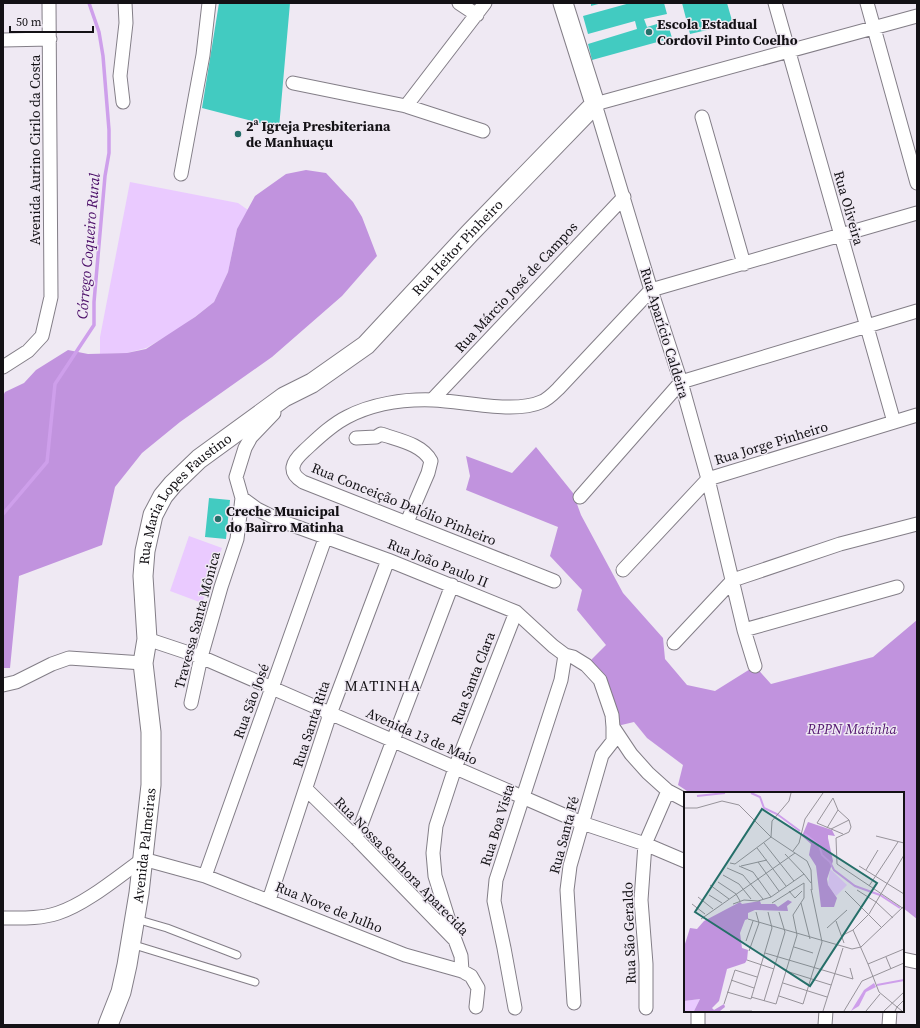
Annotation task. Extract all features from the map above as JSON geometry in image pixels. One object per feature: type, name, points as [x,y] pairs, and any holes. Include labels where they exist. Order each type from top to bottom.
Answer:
[{"type":"street","name":"Avenida Aurino Cirilo da Costa","points":[[3,367],[28,351],[42,336],[51,297],[49,3]]},
{"type":"street","points":[[123,102],[120,76],[126,23],[125,3]]},
{"type":"street","points":[[181,174],[203,55],[210,3]]},
{"type":"street","points":[[459,3],[477,15]]},
{"type":"street","points":[[406,106],[485,3]]},
{"type":"street","name":"Rua Aparício Caldeira","points":[[563,3],[624,197],[651,290],[681,382],[708,479],[744,630],[755,666]]},
{"type":"street","name":"Rua Oliveira","points":[[775,3],[894,422]]},
{"type":"street","points":[[867,3],[917,183]]},
{"type":"street","points":[[595,104],[788,51],[875,29],[917,16]]},
{"type":"street","points":[[3,40],[50,39]]},
{"type":"street","points":[[293,84],[406,106],[483,131]]},
{"type":"street","name":"Rua Heitor Pinheiro","points":[[312,383],[366,345],[379,333],[469,234],[595,104]]},
{"type":"street","points":[[702,117],[744,264]]},
{"type":"street","name":"Rua Márcio José de Campos","points":[[432,400],[624,197]]},
{"type":"street","points":[[651,290],[917,213]]},
{"type":"street","name":"Rua Conceição Dalólio Pinheiro","points":[[554,581],[303,482],[295,477],[292,471],[294,464],[301,454],[318,438],[346,417],[394,402],[432,400],[527,407],[542,402],[558,390],[651,290]]},
{"type":"street","points":[[580,498],[681,382],[866,325],[917,311]]},
{"type":"street","points":[[242,498],[236,477],[245,448],[268,418],[312,383]]},
{"type":"street","name":"Rua Maria Lopes Faustino","points":[[143,663],[147,639],[143,576],[145,551],[153,515],[163,496],[184,471],[232,434],[284,397],[312,383]]},
{"type":"street","name":"Rua Jorge Pinheiro","points":[[624,570],[708,479],[917,415]]},
{"type":"street","points":[[356,438],[376,437],[381,434],[416,446],[427,453],[431,461],[428,473],[407,522]]},
{"type":"street","name":"Rua João Paulo II","points":[[242,498],[257,509],[281,521],[326,536],[388,560],[516,612],[565,655],[586,665],[600,680],[612,715],[613,727],[631,754],[668,791],[684,799]]},
{"type":"street","name":"Travessa Santa Mônica","points":[[192,703],[201,657],[221,587],[237,539],[242,498]]},
{"type":"street","points":[[674,643],[732,580],[840,544],[917,524]]},
{"type":"street","name":"Rua São José","points":[[204,876],[273,688],[326,536]]},
{"type":"street","name":"Rua Santa Rita","points":[[269,900],[330,714],[388,560]]},
{"type":"street","points":[[356,838],[392,739],[452,585]]},
{"type":"street","points":[[744,630],[897,587]]},
{"type":"street","name":"Rua Santa Clara","points":[[455,940],[435,876],[433,853],[436,826],[455,768],[516,612]]},
{"type":"street","name":"Avenida 13 de Maio","points":[[147,639],[201,657],[582,823],[645,844],[684,861]]},
{"type":"street","name":"Rua Boa Vista","points":[[515,1008],[494,901],[500,866],[560,680],[565,655]]},
{"type":"street","points":[[3,684],[16,682],[52,664],[69,658],[143,663]]},
{"type":"street","name":"Avenida Palmeiras","points":[[108,1025],[121,992],[128,965],[143,859],[151,779],[151,732],[143,663]]},
{"type":"street","name":"Rua Santa Fé","points":[[574,1003],[567,890],[570,866],[602,755],[613,741],[613,727]]},
{"type":"street","name":"Rua Nossa Senhora Aparecida","points":[[306,789],[455,940],[461,956],[462,971]]},
{"type":"street","name":"Rua São Geraldo","points":[[646,1008],[646,964],[641,900],[645,844],[668,791]]},
{"type":"street","points":[[3,918],[40,917],[58,913],[95,893],[143,859]]},
{"type":"street","name":"Rua Nove de Julho","points":[[143,859],[204,876],[269,900],[405,955],[462,971],[471,976],[478,988],[476,1007]]},
{"type":"street","points":[[904,959],[917,962]]},
{"type":"street","points":[[698,1012],[698,1025]]},
{"type":"street","points":[[825,1025],[826,1012]]},
{"type":"street","points":[[889,1025],[890,1012]]},
{"type":"lane","points":[[134,918],[167,928],[237,955]]},
{"type":"lane","points":[[130,944],[255,982]]},
{"type":"shaded area","points":[[130,182],[238,203],[248,210],[237,229],[228,272],[214,302],[179,329],[146,348],[127,353],[100,354],[100,337]]},
{"type":"shaded area","points":[[189,536],[222,548],[202,603],[170,591]]},
{"type":"green space","points":[[306,170],[326,173],[353,202],[362,217],[377,256],[342,296],[272,357],[180,422],[142,453],[115,487],[102,545],[19,576],[10,668],[3,668],[3,396],[5,392],[24,383],[36,370],[68,350],[88,354],[127,353],[146,349],[195,317],[214,302],[228,272],[237,229],[255,196],[286,174]]},
{"type":"green space","name":"RPPN Matinha","points":[[536,447],[573,493],[581,515],[623,593],[663,638],[665,659],[687,685],[715,691],[755,666],[771,684],[873,657],[917,620],[917,919],[904,909],[904,792],[688,792],[678,785],[683,765],[647,738],[634,722],[613,727],[586,665],[606,645],[577,610],[582,590],[550,556],[558,527],[466,490],[470,476],[466,456],[512,473]]},
{"type":"building","points":[[219,3],[290,3],[279,128],[202,108]]},
{"type":"building","points":[[591,3],[602,3],[591,6]]},
{"type":"building","name":"Escola Estadual Cordovil Pinto Coelho","points":[[630,3],[664,3],[667,14],[644,19],[647,27],[667,21],[672,38],[592,60],[588,44],[637,29],[635,21],[588,34],[583,16]]},
{"type":"building","points":[[682,3],[727,3],[733,24],[690,34]]},
{"type":"building","name":"Creche Municipal do Bairro Matinha","points":[[209,498],[230,500],[226,539],[205,537]]},
{"type":"waterway","name":"Córrego Coqueiro Rural","points":[[3,514],[47,462],[55,384],[94,325],[94,302],[105,176],[109,153],[109,130],[103,56],[99,32],[89,3]]},
{"type":"place","name":"Escola Estadual Cordovil Pinto Coelho","points":[[649,32]]},
{"type":"place","name":"2ª Igreja Presbiteriana de Manhuaçu","points":[[238,134]]},
{"type":"place","name":"Creche Municipal do Bairro Matinha","points":[[218,519]]},
{"type":"district","name":"MATINHA","points":[[383,685]]}]
